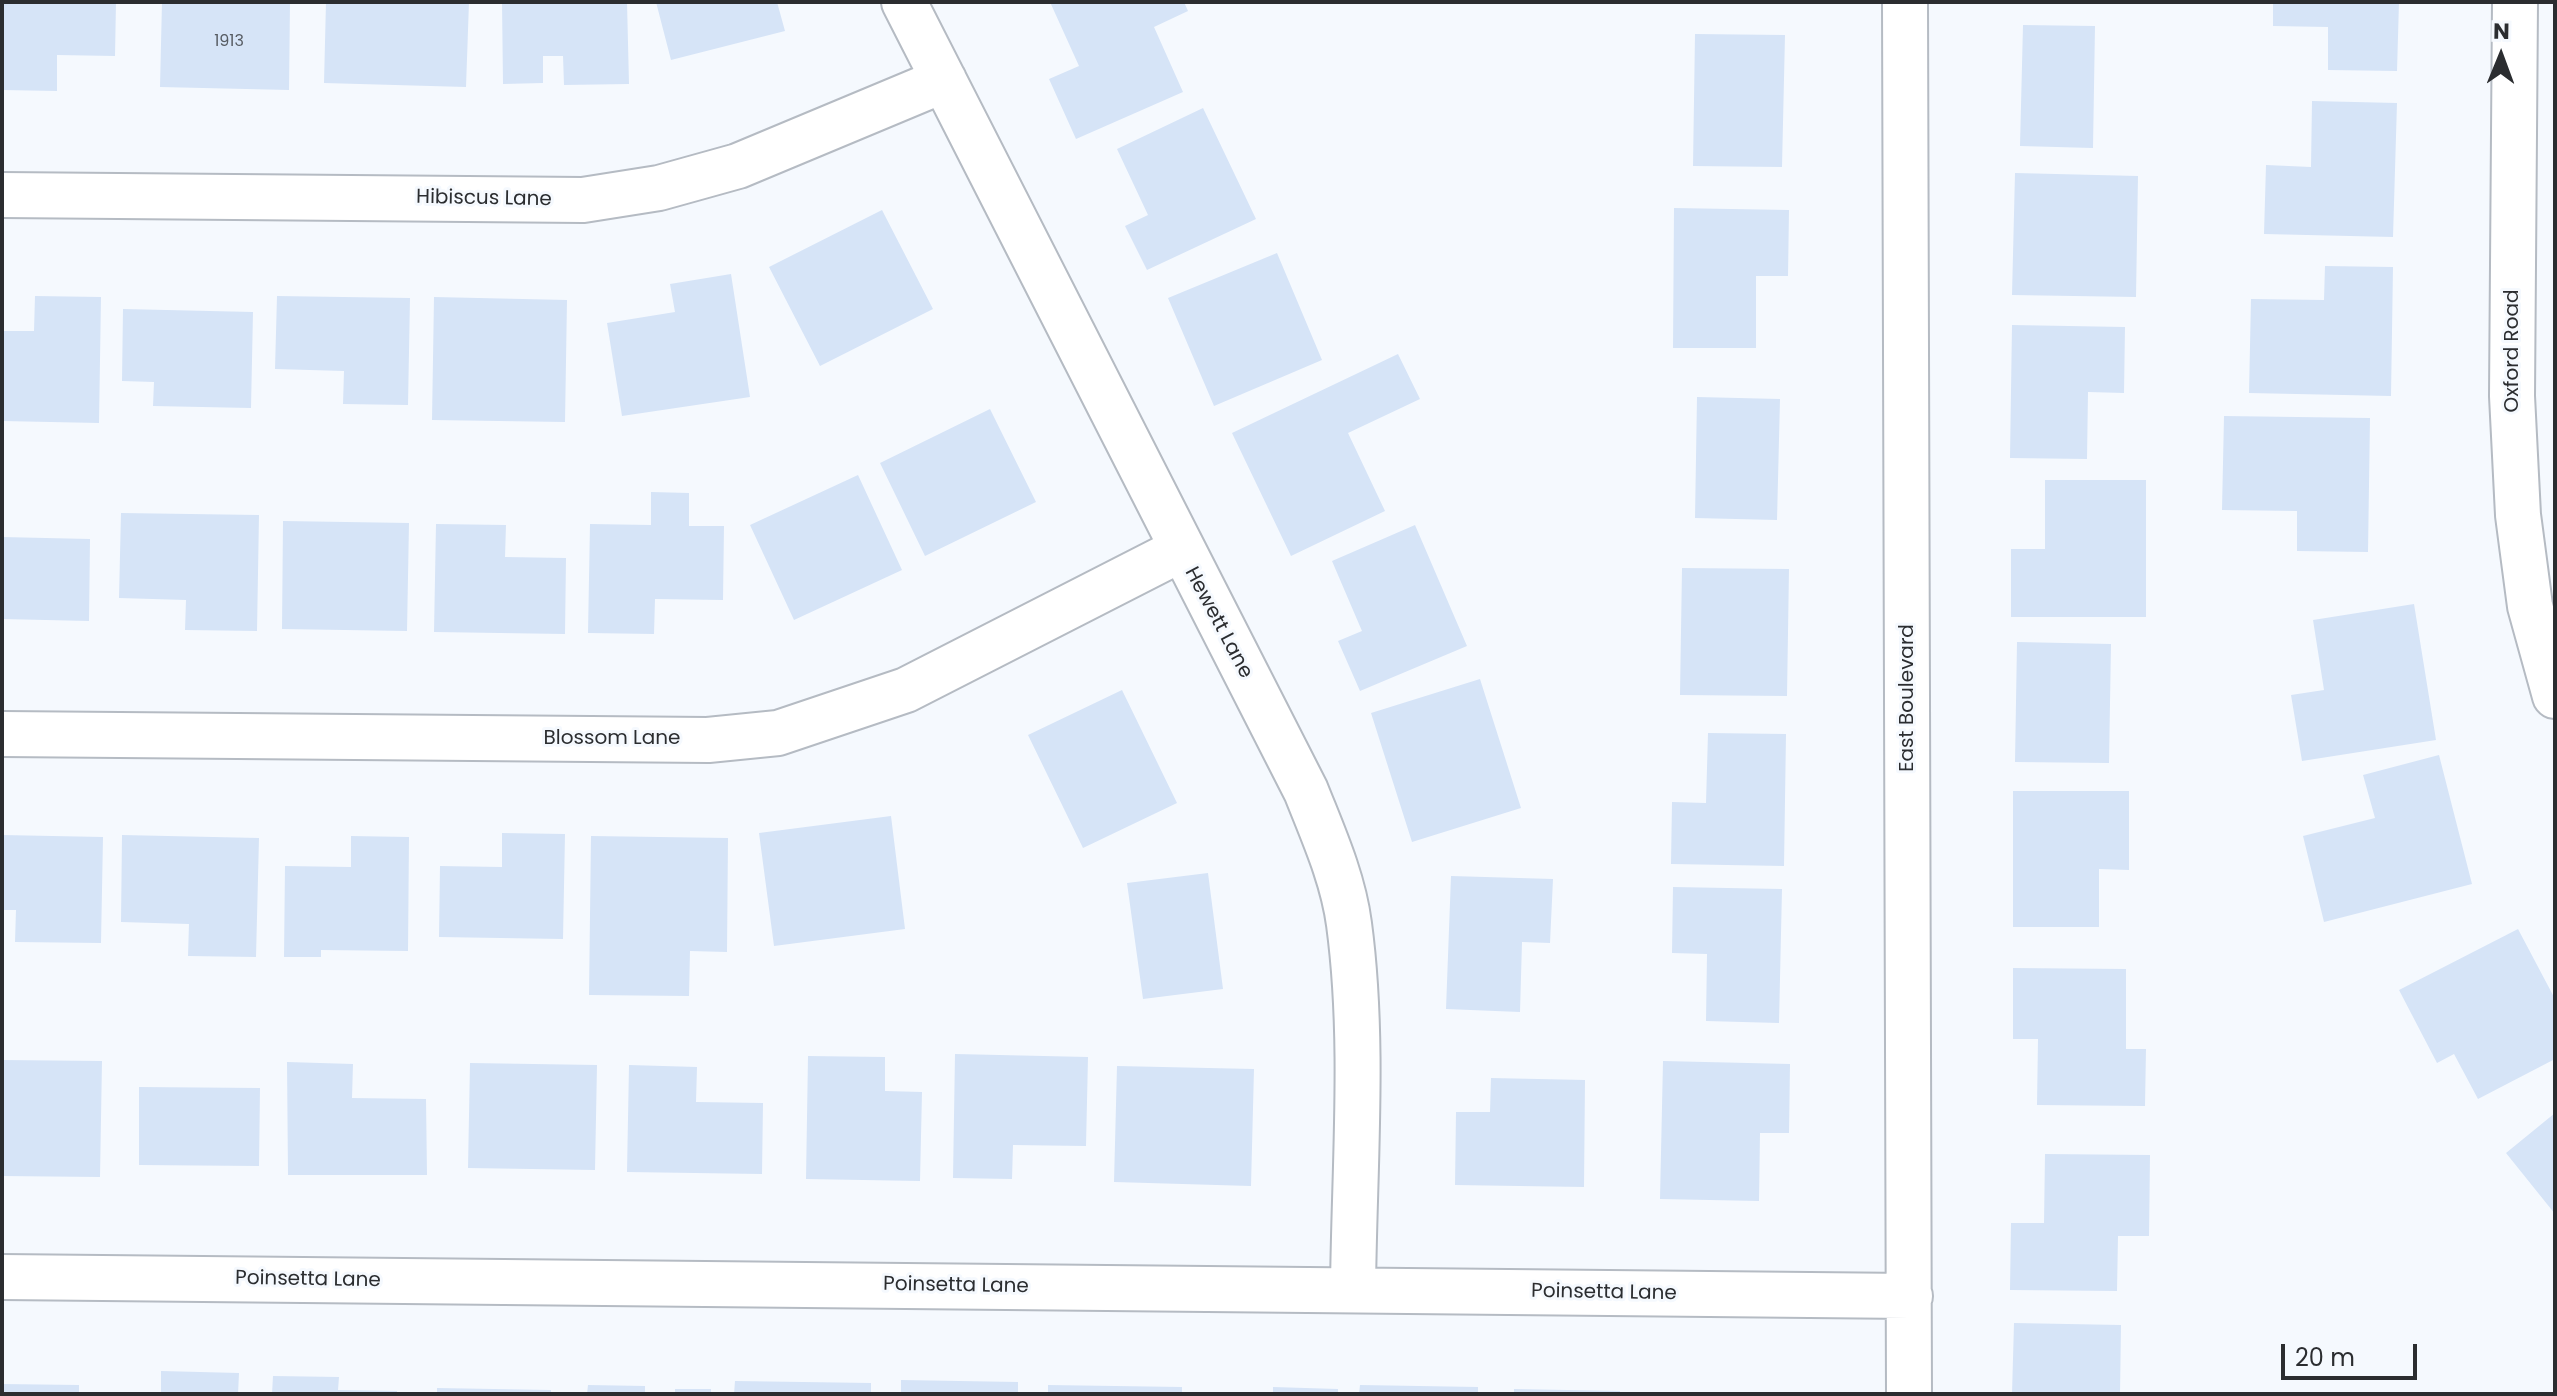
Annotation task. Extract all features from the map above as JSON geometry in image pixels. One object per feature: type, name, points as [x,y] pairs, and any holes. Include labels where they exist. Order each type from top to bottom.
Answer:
[{"type":"street","name":"Hewett Lane","points":[[904,2],[1180,550],[1306,791],[1338,874],[1349,923],[1355,1012],[1353,1290]]},
{"type":"street","name":"East Boulevard","points":[[1905,2],[1909,1394]]},
{"type":"street","name":"Oxford Road","points":[[2515,2],[2512,396],[2518,515],[2530,606],[2555,696]]},
{"type":"street","name":"Hibiscus Lane","points":[[2,195],[583,200],[659,188],[738,166],[944,80]]},
{"type":"street","name":"Blossom Lane","points":[[2,734],[708,740],[778,733],[906,690],[1180,550]]},
{"type":"street","name":"Poinsetta Lane","points":[[2,1277],[1910,1296]]},
{"type":"building","points":[[2,2],[116,2],[115,56],[57,55],[57,91],[2,90]]},
{"type":"building","points":[[162,2],[290,2],[289,90],[160,87]]},
{"type":"building","points":[[326,2],[469,2],[466,87],[324,83]]},
{"type":"building","points":[[502,2],[627,2],[629,84],[564,85],[563,56],[543,56],[543,83],[503,84]]},
{"type":"building","points":[[656,2],[777,2],[785,31],[671,60]]},
{"type":"building","points":[[1050,2],[1184,2],[1188,11],[1154,27],[1183,92],[1076,139],[1049,79],[1079,66]]},
{"type":"building","points":[[2273,2],[2399,2],[2397,71],[2328,70],[2328,27],[2273,26]]},
{"type":"building","points":[[2023,25],[2095,26],[2093,148],[2020,146]]},
{"type":"building","points":[[1695,34],[1785,35],[1782,167],[1693,166]]},
{"type":"building","points":[[2312,101],[2397,103],[2393,237],[2264,234],[2266,165],[2311,167]]},
{"type":"building","points":[[1203,108],[1256,219],[1147,270],[1125,226],[1148,215],[1117,149]]},
{"type":"building","points":[[2015,173],[2138,176],[2136,297],[2012,295]]},
{"type":"building","points":[[1674,208],[1789,210],[1788,276],[1756,276],[1756,348],[1673,348]]},
{"type":"building","points":[[882,210],[933,309],[820,366],[769,267]]},
{"type":"building","points":[[1277,253],[1322,360],[1214,406],[1168,298]]},
{"type":"building","points":[[2325,266],[2393,267],[2391,396],[2249,393],[2251,299],[2324,300]]},
{"type":"building","points":[[731,274],[750,397],[622,416],[607,323],[675,312],[670,284]]},
{"type":"building","points":[[35,296],[101,297],[99,423],[2,421],[2,331],[34,331]]},
{"type":"building","points":[[277,296],[410,298],[408,405],[343,404],[344,371],[275,369]]},
{"type":"building","points":[[434,297],[567,300],[565,422],[432,420]]},
{"type":"building","points":[[123,309],[253,312],[251,408],[153,406],[154,382],[122,381]]},
{"type":"building","points":[[2012,325],[2125,327],[2124,393],[2088,392],[2087,459],[2010,458]]},
{"type":"building","points":[[1398,354],[1420,399],[1348,433],[1385,511],[1291,556],[1232,433]]},
{"type":"building","points":[[1697,397],[1780,399],[1777,520],[1695,518]]},
{"type":"building","points":[[990,409],[1036,502],[925,556],[880,463]]},
{"type":"building","points":[[2224,416],[2370,418],[2368,552],[2297,551],[2297,511],[2222,510]]},
{"type":"building","points":[[858,475],[902,570],[794,620],[750,525]]},
{"type":"building","points":[[2045,480],[2146,480],[2146,617],[2011,617],[2011,549],[2045,549]]},
{"type":"building","points":[[651,492],[689,493],[689,526],[724,526],[723,600],[655,599],[654,634],[588,633],[590,524],[651,525]]},
{"type":"building","points":[[121,513],[259,515],[257,631],[185,630],[186,600],[119,598]]},
{"type":"building","points":[[283,521],[409,523],[407,631],[282,629]]},
{"type":"building","points":[[436,524],[506,525],[505,557],[566,558],[565,634],[434,632]]},
{"type":"building","points":[[1415,525],[1467,646],[1360,691],[1338,641],[1362,631],[1332,561]]},
{"type":"building","points":[[2,537],[90,539],[89,621],[2,619]]},
{"type":"building","points":[[1682,568],[1789,569],[1787,696],[1680,695]]},
{"type":"building","points":[[2414,604],[2436,740],[2302,761],[2291,695],[2324,690],[2313,620]]},
{"type":"building","points":[[2017,642],[2111,644],[2109,763],[2015,762]]},
{"type":"building","points":[[1480,679],[1521,808],[1412,842],[1371,713]]},
{"type":"building","points":[[1122,690],[1177,803],[1083,848],[1028,735]]},
{"type":"building","points":[[1708,733],[1786,734],[1784,866],[1671,864],[1672,802],[1706,803]]},
{"type":"building","points":[[2439,755],[2472,884],[2324,922],[2303,836],[2375,818],[2363,775]]},
{"type":"building","points":[[2013,791],[2129,791],[2129,870],[2099,869],[2099,927],[2013,927]]},
{"type":"building","points":[[891,816],[905,929],[774,946],[759,833]]},
{"type":"building","points":[[502,833],[565,834],[563,939],[439,937],[440,866],[502,867]]},
{"type":"building","points":[[2,835],[103,837],[101,943],[15,942],[16,910],[2,910]]},
{"type":"building","points":[[122,835],[259,838],[256,957],[188,956],[189,924],[121,922]]},
{"type":"building","points":[[351,836],[409,837],[408,951],[321,950],[321,957],[284,957],[285,866],[351,867]]},
{"type":"building","points":[[591,836],[728,838],[727,952],[690,951],[689,996],[589,995]]},
{"type":"building","points":[[1208,873],[1223,989],[1143,999],[1127,883]]},
{"type":"building","points":[[1451,876],[1553,879],[1550,943],[1522,942],[1520,1012],[1446,1009]]},
{"type":"building","points":[[1673,887],[1782,889],[1779,1023],[1706,1021],[1707,954],[1672,953]]},
{"type":"building","points":[[2518,929],[2555,999],[2555,1059],[2478,1099],[2454,1054],[2437,1063],[2399,990]]},
{"type":"building","points":[[2013,968],[2126,969],[2126,1049],[2146,1049],[2145,1106],[2037,1105],[2038,1039],[2013,1039]]},
{"type":"building","points":[[955,1054],[1088,1057],[1086,1146],[1013,1145],[1012,1179],[953,1178]]},
{"type":"building","points":[[808,1056],[885,1057],[885,1091],[922,1092],[920,1181],[806,1179]]},
{"type":"building","points":[[2,1060],[102,1061],[100,1177],[2,1176]]},
{"type":"building","points":[[1663,1061],[1790,1064],[1789,1133],[1760,1133],[1759,1201],[1660,1199]]},
{"type":"building","points":[[287,1062],[353,1064],[352,1098],[426,1099],[427,1175],[288,1175]]},
{"type":"building","points":[[470,1063],[597,1065],[595,1170],[468,1168]]},
{"type":"building","points":[[629,1065],[697,1067],[696,1102],[763,1103],[762,1174],[627,1172]]},
{"type":"building","points":[[1117,1066],[1254,1069],[1251,1186],[1114,1182]]},
{"type":"building","points":[[1491,1078],[1585,1080],[1584,1187],[1455,1185],[1456,1112],[1490,1112]]},
{"type":"building","points":[[139,1087],[260,1088],[259,1166],[139,1165]]},
{"type":"building","points":[[2555,1113],[2555,1214],[2506,1153]]},
{"type":"building","points":[[2045,1154],[2150,1155],[2149,1236],[2118,1236],[2117,1291],[2010,1290],[2011,1223],[2044,1223]]},
{"type":"building","points":[[2014,1323],[2121,1325],[2120,1394],[2012,1394]]},
{"type":"building","points":[[161,1371],[239,1373],[238,1394],[161,1394]]},
{"type":"building","points":[[273,1376],[339,1377],[338,1390],[397,1391],[397,1394],[272,1394]]},
{"type":"building","points":[[901,1380],[1018,1382],[1018,1394],[901,1394]]},
{"type":"building","points":[[735,1381],[871,1383],[871,1394],[734,1394]]},
{"type":"building","points":[[2,1384],[79,1385],[79,1394],[2,1394]]},
{"type":"building","points":[[588,1385],[645,1386],[645,1394],[587,1394]]},
{"type":"building","points":[[1048,1385],[1182,1387],[1182,1394],[1048,1394]]},
{"type":"building","points":[[1360,1385],[1478,1387],[1478,1394],[1359,1394]]},
{"type":"building","points":[[1273,1387],[1338,1389],[1338,1394],[1273,1394]]},
{"type":"building","points":[[437,1388],[551,1390],[551,1394],[437,1394]]},
{"type":"building","points":[[675,1389],[711,1389],[711,1394],[675,1394]]},
{"type":"building","points":[[1514,1389],[1620,1391],[1620,1394],[1514,1394]]}]
